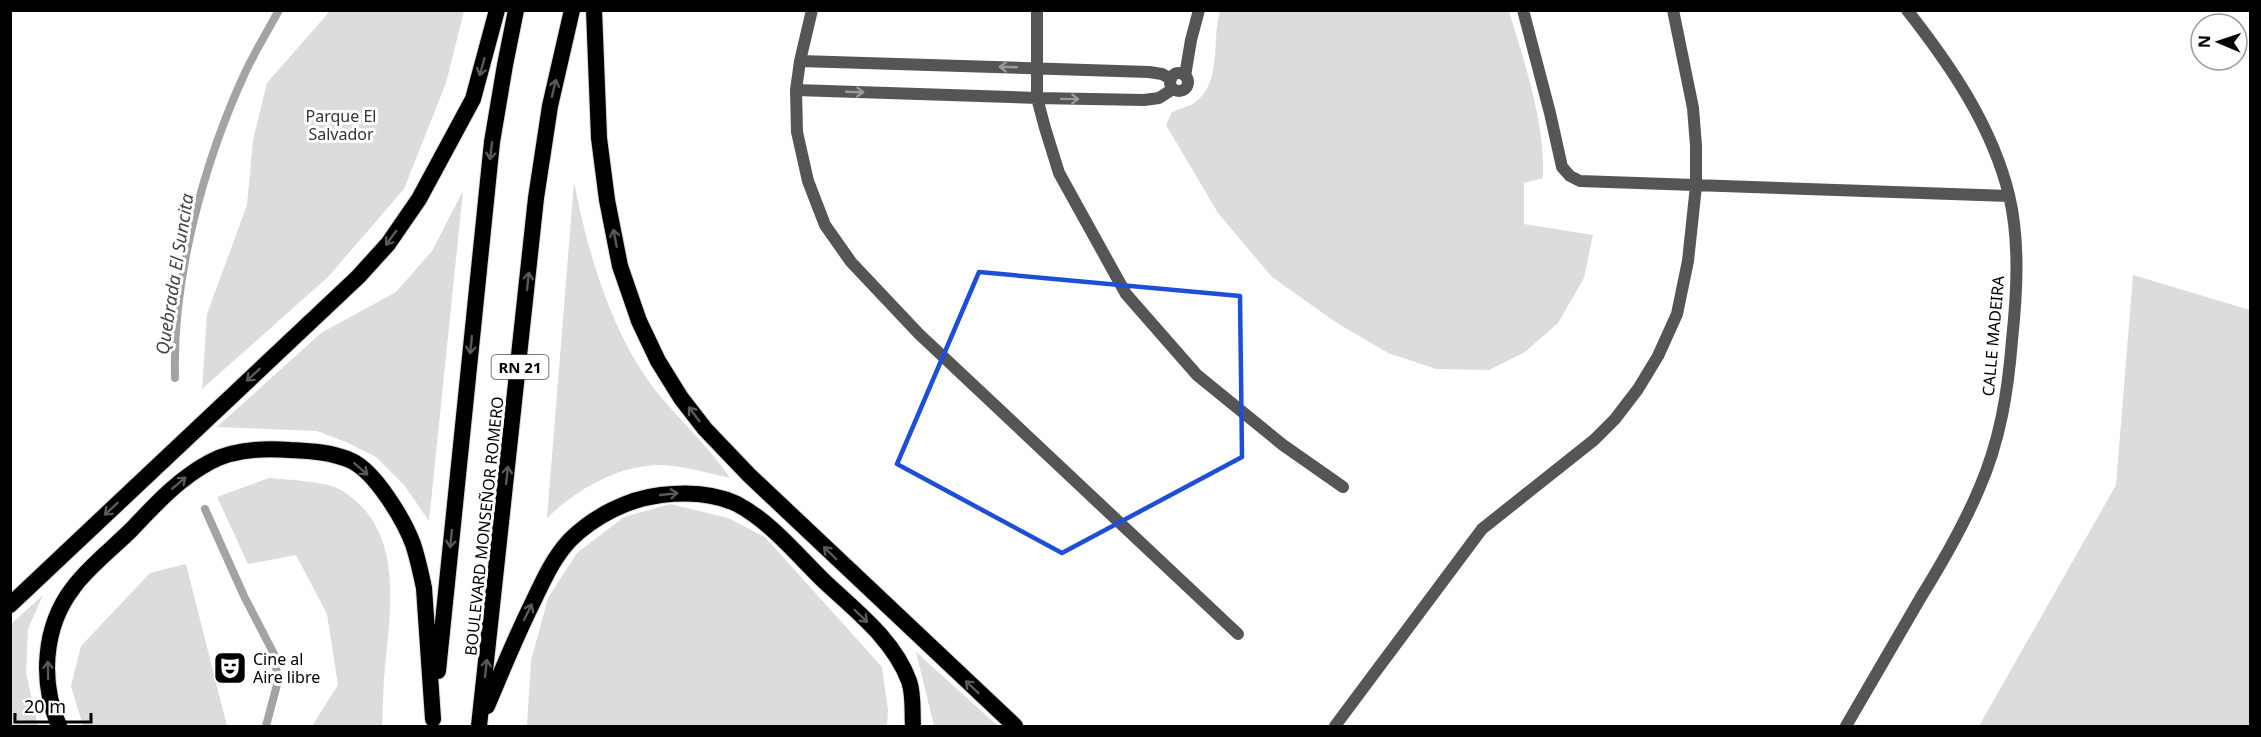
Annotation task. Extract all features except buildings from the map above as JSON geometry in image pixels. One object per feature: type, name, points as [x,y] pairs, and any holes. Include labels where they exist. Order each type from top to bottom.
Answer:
[{"type":"highway","points":[[10,605],[358,277],[388,244],[424,190],[473,99],[497,10]]},
{"type":"highway","name":"BOULEVARD MONSEÑOR ROMERO","points":[[433,723],[492,142],[516,10]]},
{"type":"highway","name":"BOULEVARD MONSEÑOR ROMERO","points":[[479,725],[537,198],[550,106],[572,10]]},
{"type":"highway","points":[[594,10],[599,138],[607,200],[620,266],[639,321],[658,361],[681,398],[705,429],[749,475],[1015,726]]},
{"type":"highway","points":[[58,726],[49,693],[48,649],[53,626],[72,588],[180,480],[211,461],[240,451],[258,449],[325,452],[353,462],[376,481],[405,526],[413,543],[424,588],[433,723]]},
{"type":"highway","points":[[479,725],[538,590],[553,563],[570,540],[615,508],[646,496],[679,493],[706,495],[736,504],[761,520],[883,637],[900,662],[910,683],[913,726]]},
{"type":"street","points":[[812,10],[796,90],[797,132],[808,181],[825,225],[851,262],[919,334],[1238,634]]},
{"type":"street","points":[[1037,10],[1037,98],[1059,172],[1126,294],[1197,375],[1283,445],[1342,487]]},
{"type":"street","points":[[800,62],[1157,73],[1178,91],[1187,86],[1185,76],[1199,10]]},
{"type":"street","points":[[1522,10],[1550,112],[1562,167],[1570,176],[1580,181],[2009,196]]},
{"type":"street","points":[[1335,726],[1482,529],[1594,440],[1615,419],[1638,389],[1658,356],[1677,314],[1688,261],[1696,186],[1694,118],[1673,10]]},
{"type":"street","name":"CALLE MADEIRA","points":[[1846,726],[1940,565],[1979,490],[1996,442],[2008,387],[2014,325],[2016,243],[2009,196],[1993,147],[1970,100],[1936,46],[1907,10]]},
{"type":"street","points":[[796,90],[1144,100],[1159,98],[1172,84]]},
{"type":"highlighted area","points":[[979,272],[1240,296],[1242,457],[1062,553],[897,464]]},
{"type":"green space","name":"Parque El Salvador","points":[[330,11],[464,11],[446,83],[404,189],[328,277],[202,389],[207,314],[247,205],[253,140],[267,83]]},
{"type":"green space","points":[[1220,11],[1509,11],[1533,93],[1543,157],[1543,178],[1524,183],[1524,224],[1593,235],[1584,278],[1558,323],[1525,352],[1489,370],[1436,369],[1388,353],[1337,323],[1272,277],[1218,213],[1166,125],[1172,112],[1194,103],[1203,95],[1209,84],[1213,73]]},
{"type":"green space","points":[[574,182],[585,233],[601,284],[633,357],[656,392],[730,478],[662,465],[629,469],[585,488],[547,518]]},
{"type":"green space","points":[[463,191],[429,521],[404,485],[376,457],[346,442],[317,431],[217,427],[321,333],[396,292],[432,251]]},
{"type":"green space","points":[[2133,275],[2250,310],[2250,726],[1979,726],[2116,485]]},
{"type":"green space","points":[[269,478],[306,481],[341,490],[361,506],[375,525],[384,547],[389,570],[390,594],[382,726],[312,726],[338,685],[327,614],[296,555],[248,564],[217,497]]},
{"type":"green space","points":[[670,504],[728,518],[765,537],[882,667],[888,710],[887,726],[527,726],[531,661],[548,598],[577,553],[624,517]]},
{"type":"green space","points":[[186,564],[227,726],[83,726],[71,686],[81,646],[150,573]]},
{"type":"green space","points":[[43,595],[28,629],[26,673],[38,726],[11,726],[11,624]]},
{"type":"green space","points":[[916,652],[998,726],[934,726]]},
{"type":"waterway","name":"Quebrada El Suncita","points":[[175,378],[175,340],[179,302],[185,262],[203,184],[244,75],[279,10]]},
{"type":"waterway","name":"Quebrada El Suncita","points":[[205,509],[244,596],[274,654],[278,681],[266,726]]},
{"type":"place","name":"Cine al Aire libre","points":[[230,668]]}]
